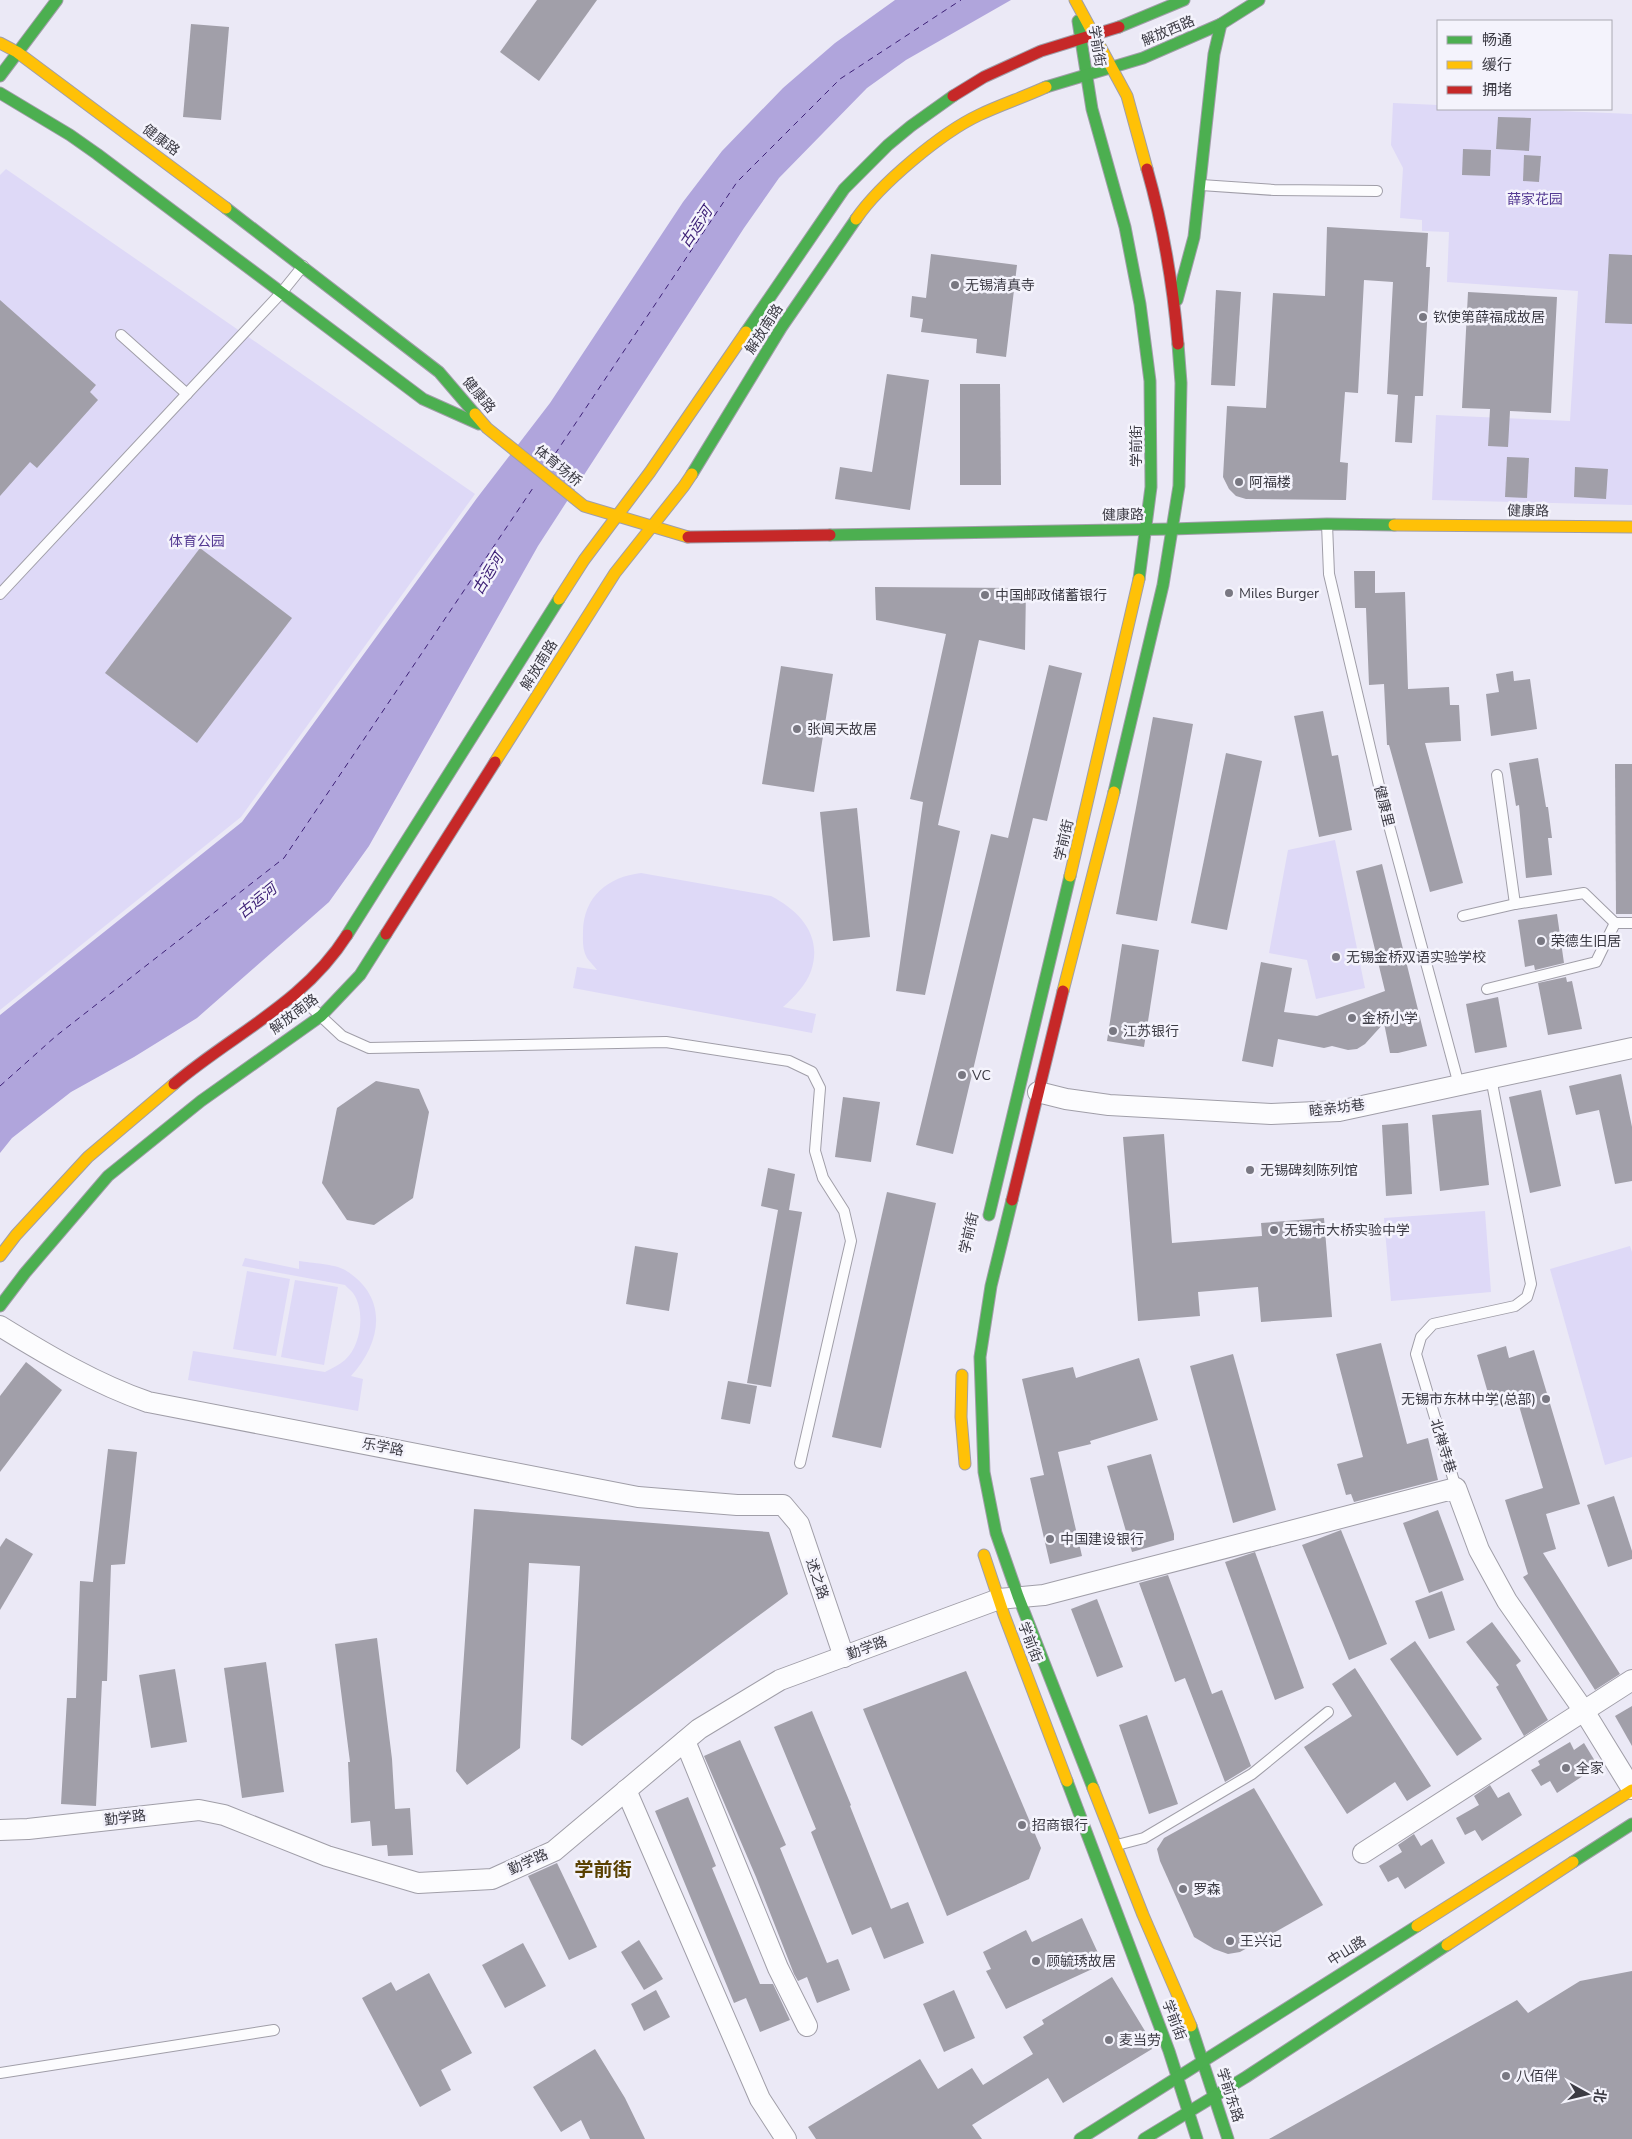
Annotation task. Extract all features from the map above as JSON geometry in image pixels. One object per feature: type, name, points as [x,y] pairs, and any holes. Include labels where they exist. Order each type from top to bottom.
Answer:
[{"type":"main road","points":[[0,76],[57,0]]},
{"type":"main road","name":"学前街","points":[[1075,0],[1127,96],[1154,193],[1175,306],[1180,383],[1179,486],[1163,585],[1135,708],[991,1286],[980,1357],[984,1472],[1009,1598],[1169,2051],[1188,2112]]},
{"type":"main road","name":"学前街","points":[[986,1228],[1082,832],[1138,584],[1151,488],[1150,381],[1140,304],[1125,227],[1092,109],[1075,0]]},
{"type":"main road","name":"解放西路","points":[[1081,38],[1131,23],[1184,0]]},
{"type":"main road","name":"解放西路","points":[[1111,67],[1143,58],[1221,24],[1259,0]]},
{"type":"main road","points":[[1175,306],[1194,237],[1214,54],[1221,24]]},
{"type":"main road","name":"解放南路","points":[[0,1256],[16,1235],[88,1157],[183,1076],[297,994],[339,948],[584,560],[650,472],[844,189],[876,155],[935,106],[978,79],[1042,50],[1081,38]]},
{"type":"main road","name":"健康路","points":[[0,43],[17,52],[303,265],[439,372],[487,428]]},
{"type":"main road","name":"解放南路","points":[[0,1306],[25,1273],[108,1176],[202,1100],[321,1016],[360,975],[615,573],[684,486],[781,328],[859,215],[892,177],[942,138],[977,116],[1054,84],[1111,67]]},
{"type":"main road","name":"健康路","points":[[0,93],[90,149],[423,399],[487,428]]},
{"type":"main road","name":"体育场桥","points":[[487,428],[584,506],[617,516]]},
{"type":"main road","name":"健康路","points":[[617,516],[686,537],[1145,530],[1327,524],[1632,527]]},
{"type":"main road","points":[[962,1361],[961,1417],[966,1472]]},
{"type":"main road","name":"学前街","points":[[982,1548],[1009,1598],[1117,1845],[1144,1915],[1192,2028],[1203,2060]]},
{"type":"main road","name":"中山路","points":[[1080,2139],[1632,1790]]},
{"type":"main road","points":[[1144,2139],[1214,2096],[1632,1824]]},
{"type":"main road","name":"学前东路","points":[[1203,2060],[1228,2139]]},
{"type":"main road","points":[[1188,2112],[1197,2139]]},
{"type":"street","name":"睦亲坊巷","points":[[1038,1092],[1066,1099],[1109,1105],[1271,1114],[1339,1111],[1632,1048]]},
{"type":"street","name":"乐学路","points":[[0,1326],[47,1355],[120,1393],[148,1402],[638,1497],[737,1505],[783,1505]]},
{"type":"street","name":"勤学路","points":[[0,1830],[28,1829],[199,1810],[224,1815],[327,1856],[418,1883],[492,1878],[554,1851],[699,1730],[780,1680],[1009,1598],[1044,1595],[1456,1488]]},
{"type":"street","name":"北禅寺巷","points":[[1456,1488],[1479,1550],[1507,1601],[1584,1711],[1632,1790]]},
{"type":"street","name":"述之路","points":[[783,1505],[799,1524],[844,1657]]},
{"type":"street","points":[[1363,1853],[1632,1680]]},
{"type":"street","points":[[685,1741],[778,1968],[808,2026]]},
{"type":"street","points":[[626,1790],[760,2099],[786,2139]]},
{"type":"lane","points":[[1200,185],[1274,190],[1377,191]]},
{"type":"lane","points":[[0,594],[282,292],[303,265]]},
{"type":"lane","points":[[121,334],[187,394]]},
{"type":"lane","name":"健康里","points":[[1327,524],[1329,574],[1382,797],[1459,1085]]},
{"type":"lane","points":[[1497,775],[1515,904]]},
{"type":"lane","points":[[1463,916],[1515,904],[1584,893],[1615,924],[1632,923]]},
{"type":"lane","points":[[1487,989],[1596,962],[1615,924]]},
{"type":"lane","points":[[297,994],[342,1036],[369,1048],[666,1042],[789,1061],[812,1072],[820,1088],[816,1151],[823,1178],[844,1212],[851,1241],[800,1463]]},
{"type":"lane","name":"北禅寺巷","points":[[1456,1488],[1416,1354],[1421,1337],[1433,1324],[1515,1306],[1528,1298],[1531,1284],[1491,1078]]},
{"type":"lane","points":[[1117,1845],[1144,1838],[1252,1774],[1328,1712]]},
{"type":"lane","points":[[0,2073],[274,2030]]},
{"type":"green space","name":"薛家花园","points":[[1393,103],[1437,105],[1437,110],[1534,110],[1632,114],[1632,505],[1432,500],[1436,415],[1570,421],[1578,291],[1447,282],[1449,232],[1422,231],[1422,220],[1400,218],[1403,168],[1391,145]]},
{"type":"green space","name":"体育公园","points":[[6,169],[475,494],[241,817],[0,1010],[0,175]]},
{"type":"green space","points":[[1335,840],[1365,988],[1316,999],[1307,960],[1269,953],[1288,850]]},
{"type":"green space","points":[[641,873],[771,896],[782,902],[800,917],[811,936],[814,958],[811,971],[803,986],[783,1007],[816,1014],[812,1033],[573,988],[577,967],[597,970],[587,958],[583,944],[584,919],[593,898],[608,884],[629,875]]},
{"type":"green space","points":[[1485,1211],[1491,1292],[1391,1301],[1384,1218]]},
{"type":"green space","points":[[1630,1246],[1632,1252],[1632,1457],[1605,1465],[1550,1269]]},
{"type":"green space","points":[[245,1258],[299,1269],[299,1261],[335,1266],[345,1270],[359,1281],[369,1293],[374,1306],[376,1320],[374,1335],[369,1349],[351,1376],[363,1379],[358,1411],[188,1380],[193,1351],[325,1372],[345,1360],[355,1346],[360,1328],[359,1309],[353,1293],[345,1285],[242,1266]]},
{"type":"green space","points":[[247,1271],[290,1279],[276,1356],[233,1349]]},
{"type":"green space","points":[[295,1280],[338,1287],[324,1365],[281,1357]]},
{"type":"water","name":"古运河","points":[[895,0],[1011,0],[906,60],[867,88],[779,178],[744,228],[538,546],[369,846],[329,902],[197,1018],[134,1057],[71,1092],[12,1138],[0,1153],[0,1015],[242,822],[477,498],[550,403],[683,202],[722,151],[783,88],[835,43]]},
{"type":"building","points":[[537,0],[597,0],[539,81],[500,52]]},
{"type":"building","points":[[191,24],[229,27],[221,120],[183,117]]},
{"type":"building","points":[[1498,117],[1531,118],[1529,151],[1496,149]]},
{"type":"building","points":[[1463,149],[1491,150],[1490,176],[1462,175]]},
{"type":"building","points":[[1524,155],[1541,156],[1539,182],[1523,181]]},
{"type":"building","points":[[1327,227],[1428,233],[1426,267],[1430,267],[1423,396],[1415,396],[1412,443],[1395,442],[1398,395],[1387,394],[1393,282],[1364,280],[1358,393],[1345,392],[1340,462],[1348,463],[1346,500],[1246,499],[1236,496],[1229,489],[1223,477],[1227,406],[1266,408],[1273,293],[1325,296]]},
{"type":"building","points":[[931,254],[1017,265],[1006,357],[976,353],[977,339],[921,332],[923,319],[910,317],[912,296],[926,298]]},
{"type":"building","points":[[1609,254],[1632,255],[1632,324],[1605,323]]},
{"type":"building","points":[[1216,290],[1241,292],[1235,386],[1211,385]]},
{"type":"building","points":[[1468,292],[1557,297],[1551,413],[1510,411],[1508,447],[1488,446],[1490,409],[1462,408]]},
{"type":"building","points":[[0,300],[96,385],[90,392],[98,400],[37,468],[30,462],[0,496]]},
{"type":"building","points":[[887,374],[929,380],[910,510],[835,499],[840,467],[872,472]]},
{"type":"building","points":[[960,384],[1000,384],[1001,485],[960,485]]},
{"type":"building","points":[[1507,457],[1529,458],[1527,498],[1505,497]]},
{"type":"building","points":[[1575,467],[1608,469],[1606,499],[1574,497]]},
{"type":"building","points":[[200,548],[292,618],[197,743],[105,673]]},
{"type":"building","points":[[1354,571],[1375,571],[1375,593],[1405,592],[1408,689],[1449,687],[1450,705],[1459,705],[1461,741],[1425,743],[1463,883],[1430,892],[1389,745],[1387,745],[1384,684],[1369,685],[1366,608],[1355,608]]},
{"type":"building","points":[[875,587],[1026,588],[1025,650],[979,640],[938,825],[960,831],[925,995],[896,991],[923,802],[910,799],[946,634],[876,620]]},
{"type":"building","points":[[1049,665],[1082,673],[1047,821],[1033,818],[953,1154],[916,1145],[991,834],[1008,838]]},
{"type":"building","name":"张闻天故居","points":[[781,666],[833,674],[814,792],[762,784]]},
{"type":"building","points":[[1513,671],[1514,681],[1530,679],[1537,729],[1491,736],[1486,694],[1499,692],[1496,674]]},
{"type":"building","points":[[1323,711],[1332,756],[1338,755],[1352,830],[1319,837],[1294,716]]},
{"type":"building","points":[[1153,717],[1193,724],[1157,921],[1116,914]]},
{"type":"building","points":[[1226,753],[1262,761],[1227,930],[1191,923]]},
{"type":"building","points":[[1538,758],[1552,838],[1548,838],[1552,875],[1526,878],[1519,805],[1516,806],[1509,763]]},
{"type":"building","points":[[1615,764],[1632,764],[1632,914],[1616,914]]},
{"type":"building","points":[[857,808],[870,937],[833,941],[820,812]]},
{"type":"building","points":[[1382,864],[1427,1046],[1390,1053],[1384,1023],[1365,1044],[1357,1049],[1348,1050],[1332,1046],[1324,1048],[1278,1039],[1273,1067],[1242,1061],[1261,962],[1292,968],[1284,1012],[1317,1016],[1385,991],[1356,871]]},
{"type":"building","name":"荣德生旧居","points":[[1557,914],[1564,963],[1535,970],[1534,965],[1525,967],[1518,920]]},
{"type":"building","points":[[1122,944],[1159,950],[1144,1047],[1107,1041]]},
{"type":"building","points":[[1566,977],[1567,982],[1572,981],[1582,1029],[1548,1035],[1538,983]]},
{"type":"building","points":[[1498,997],[1507,1047],[1475,1053],[1466,1004]]},
{"type":"building","points":[[1621,1074],[1632,1127],[1632,1181],[1615,1184],[1599,1110],[1576,1115],[1569,1086]]},
{"type":"building","points":[[376,1081],[419,1089],[429,1112],[413,1198],[374,1225],[347,1220],[322,1183],[337,1108]]},
{"type":"building","points":[[1541,1090],[1561,1186],[1530,1193],[1509,1097]]},
{"type":"building","points":[[843,1097],[880,1102],[871,1162],[835,1157]]},
{"type":"building","points":[[1481,1110],[1489,1185],[1440,1191],[1432,1115]]},
{"type":"building","points":[[1408,1123],[1412,1194],[1386,1196],[1382,1125]]},
{"type":"building","points":[[1164,1134],[1172,1243],[1262,1236],[1261,1223],[1324,1218],[1332,1317],[1261,1322],[1258,1287],[1198,1292],[1200,1316],[1138,1321],[1123,1137]]},
{"type":"building","points":[[768,1168],[795,1174],[789,1210],[802,1212],[771,1387],[747,1383],[778,1210],[761,1206]]},
{"type":"building","points":[[887,1192],[936,1203],[881,1448],[832,1437]]},
{"type":"building","points":[[635,1246],[678,1253],[669,1311],[626,1304]]},
{"type":"building","points":[[1381,1343],[1407,1444],[1428,1438],[1438,1480],[1354,1502],[1351,1494],[1346,1495],[1337,1464],[1363,1457],[1336,1354]]},
{"type":"building","points":[[1506,1346],[1509,1358],[1534,1350],[1580,1504],[1546,1514],[1556,1549],[1543,1553],[1620,1674],[1595,1690],[1523,1577],[1528,1574],[1505,1500],[1543,1488],[1517,1399],[1492,1407],[1477,1355]]},
{"type":"building","points":[[1233,1354],[1276,1510],[1233,1523],[1190,1366]]},
{"type":"building","points":[[1139,1358],[1158,1420],[1090,1441],[1091,1444],[1058,1452],[1082,1556],[1050,1564],[1030,1478],[1044,1475],[1022,1379],[1073,1367],[1076,1378]]},
{"type":"building","points":[[26,1362],[62,1390],[0,1472],[0,1396]]},
{"type":"building","points":[[728,1381],[757,1386],[750,1424],[721,1419]]},
{"type":"building","points":[[108,1449],[137,1452],[125,1564],[111,1565],[107,1681],[102,1681],[96,1806],[61,1804],[67,1698],[76,1698],[80,1581],[93,1582]]},
{"type":"building","points":[[1151,1454],[1174,1534],[1174,1540],[1132,1552],[1107,1466]]},
{"type":"building","points":[[1614,1496],[1632,1551],[1632,1559],[1608,1567],[1587,1505]]},
{"type":"building","points":[[474,1509],[769,1532],[788,1594],[582,1746],[571,1739],[580,1566],[529,1563],[520,1748],[467,1785],[456,1771]]},
{"type":"building","points":[[1438,1510],[1464,1580],[1429,1593],[1403,1523]]},
{"type":"building","points":[[1341,1530],[1387,1644],[1349,1660],[1302,1545]]},
{"type":"building","points":[[6,1538],[33,1554],[0,1610],[0,1547]]},
{"type":"building","points":[[1255,1552],[1304,1688],[1275,1700],[1225,1562]]},
{"type":"building","points":[[1168,1575],[1212,1694],[1222,1690],[1251,1766],[1225,1782],[1185,1678],[1175,1682],[1139,1583]]},
{"type":"building","points":[[1442,1591],[1455,1630],[1429,1639],[1415,1601]]},
{"type":"building","points":[[1097,1599],[1123,1667],[1097,1677],[1071,1609]]},
{"type":"building","points":[[1492,1622],[1521,1661],[1516,1665],[1548,1720],[1524,1736],[1496,1687],[1499,1685],[1466,1642]]},
{"type":"building","points":[[377,1638],[392,1759],[395,1809],[410,1808],[413,1855],[388,1856],[387,1845],[372,1846],[370,1821],[351,1823],[348,1762],[350,1762],[335,1644]]},
{"type":"building","points":[[1415,1641],[1482,1739],[1457,1756],[1390,1659]]},
{"type":"building","points":[[266,1662],[284,1792],[242,1798],[224,1668]]},
{"type":"building","points":[[1355,1668],[1431,1786],[1407,1801],[1395,1782],[1347,1814],[1304,1747],[1352,1716],[1332,1684]]},
{"type":"building","points":[[175,1669],[187,1742],[151,1748],[139,1675]]},
{"type":"building","points":[[966,1671],[1041,1848],[1029,1879],[947,1916],[863,1709]]},
{"type":"building","points":[[1632,1706],[1632,1746],[1615,1716]]},
{"type":"building","points":[[812,1711],[891,1909],[908,1902],[924,1943],[884,1959],[871,1927],[852,1935],[811,1832],[816,1829],[774,1727]]},
{"type":"building","points":[[1147,1715],[1178,1804],[1149,1814],[1119,1725]]},
{"type":"building","points":[[740,1740],[786,1845],[780,1848],[827,1963],[838,1959],[850,1990],[817,2003],[807,1977],[798,1981],[794,1974],[756,1877],[704,1756]]},
{"type":"building","points":[[1570,1742],[1574,1750],[1584,1743],[1598,1766],[1557,1793],[1550,1781],[1541,1786],[1531,1770],[1540,1765],[1538,1761]]},
{"type":"building","points":[[1490,1785],[1498,1798],[1509,1792],[1522,1815],[1482,1841],[1475,1830],[1465,1835],[1456,1818],[1479,1805],[1474,1796]]},
{"type":"building","points":[[1254,1788],[1323,1905],[1240,1952],[1228,1954],[1214,1949],[1194,1937],[1160,1861],[1157,1849],[1164,1838]]},
{"type":"building","points":[[688,1797],[716,1866],[712,1868],[760,1984],[773,1984],[790,2020],[760,2032],[746,1998],[734,2003],[655,1811]]},
{"type":"building","points":[[1414,1834],[1421,1846],[1432,1839],[1445,1863],[1405,1889],[1398,1877],[1388,1882],[1379,1866],[1402,1852],[1398,1845]]},
{"type":"building","points":[[557,1863],[597,1947],[569,1960],[528,1876]]},
{"type":"building","points":[[1082,1918],[1103,1964],[1006,2009],[986,1971],[991,1969],[983,1952],[1026,1930],[1032,1942]]},
{"type":"building","points":[[639,1940],[663,1979],[644,1990],[621,1952]]},
{"type":"building","points":[[523,1943],[546,1986],[505,2008],[482,1965]]},
{"type":"building","name":"八佰伴","points":[[1632,1971],[1632,2139],[1269,2139],[1517,2000],[1528,2013],[1580,1981]]},
{"type":"building","points":[[429,1973],[472,2053],[441,2070],[451,2090],[420,2107],[362,1998],[391,1982],[396,1991]]},
{"type":"building","points":[[1112,1977],[1145,2031],[1152,2049],[1063,2103],[1048,2078],[972,2125],[982,2139],[816,2139],[808,2127],[920,2059],[938,2089],[972,2068],[983,2085],[1033,2054],[1023,2037],[1044,2024],[1042,2020]]},
{"type":"building","points":[[656,1990],[670,2017],[644,2031],[631,2004]]},
{"type":"building","points":[[954,1990],[975,2038],[944,2052],[923,2004]]},
{"type":"building","points":[[595,2049],[625,2098],[645,2139],[590,2139],[581,2120],[561,2132],[533,2087]]},
{"type":"ferry route","points":[[549,463],[737,182],[840,79],[961,0]]},
{"type":"ferry route","points":[[0,1086],[56,1036],[284,858],[535,485]]},
{"type":"traffic: fast","points":[[0,76],[57,0]]},
{"type":"traffic: fast","points":[[1119,27],[1184,0]]},
{"type":"traffic: fast","points":[[1046,87],[1143,58],[1221,24],[1259,0]]},
{"type":"traffic: fast","points":[[1078,21],[1092,109],[1125,227],[1140,304],[1150,381],[1151,487],[1139,579]]},
{"type":"traffic: fast","points":[[1177,300],[1194,237],[1214,54],[1221,24]]},
{"type":"traffic: fast","points":[[0,93],[70,135],[97,154],[423,399],[479,424]]},
{"type":"traffic: fast","points":[[746,332],[844,189],[888,145],[953,96]]},
{"type":"traffic: fast","points":[[226,208],[439,372],[475,414]]},
{"type":"traffic: fast","points":[[692,474],[781,328],[856,219]]},
{"type":"traffic: fast","points":[[1114,792],[1163,585],[1179,486],[1181,383],[1178,344]]},
{"type":"traffic: fast","points":[[830,535],[1172,529],[1327,524],[1394,525]]},
{"type":"traffic: fast","points":[[347,935],[559,599]]},
{"type":"traffic: fast","points":[[989,1215],[1070,876]]},
{"type":"traffic: fast","points":[[0,1306],[25,1273],[108,1176],[201,1101],[321,1016],[360,975],[386,934]]},
{"type":"traffic: fast","points":[[1012,1200],[991,1286],[980,1357],[984,1472],[996,1533],[1018,1596],[1093,1788]]},
{"type":"traffic: fast","points":[[1067,1781],[1169,2051],[1197,2139]]},
{"type":"traffic: fast","points":[[1573,1862],[1632,1824]]},
{"type":"traffic: fast","points":[[1080,2139],[1417,1926]]},
{"type":"traffic: fast","points":[[1144,2139],[1246,2077],[1447,1945]]},
{"type":"traffic: fast","points":[[1191,2026],[1228,2139]]},
{"type":"traffic: slow","points":[[1075,0],[1127,96],[1147,169]]},
{"type":"traffic: slow","points":[[0,43],[17,52],[226,208]]},
{"type":"traffic: slow","points":[[856,219],[895,175],[947,134],[979,115],[1046,87]]},
{"type":"traffic: slow","points":[[559,599],[584,560],[650,472],[746,332]]},
{"type":"traffic: slow","points":[[475,414],[487,428],[584,506],[688,537]]},
{"type":"traffic: slow","points":[[495,762],[615,573],[692,474]]},
{"type":"traffic: slow","points":[[1394,525],[1632,527]]},
{"type":"traffic: slow","points":[[1070,876],[1139,579]]},
{"type":"traffic: slow","points":[[1063,991],[1114,792]]},
{"type":"traffic: slow","points":[[0,1256],[16,1235],[88,1157],[174,1084]]},
{"type":"traffic: slow","points":[[962,1375],[961,1417],[965,1464]]},
{"type":"traffic: slow","points":[[984,1555],[1004,1615],[1067,1781]]},
{"type":"traffic: slow","points":[[1093,1788],[1143,1915],[1191,2026]]},
{"type":"traffic: slow","points":[[1417,1926],[1632,1790]]},
{"type":"traffic: slow","points":[[1447,1945],[1573,1862]]},
{"type":"traffic: jam","points":[[953,96],[984,77],[1041,51],[1119,27]]},
{"type":"traffic: jam","points":[[1147,169],[1167,255],[1178,344]]},
{"type":"traffic: jam","points":[[688,537],[830,535]]},
{"type":"traffic: jam","points":[[386,934],[495,762]]},
{"type":"traffic: jam","points":[[174,1084],[289,999],[330,959],[347,935]]},
{"type":"traffic: jam","points":[[1012,1200],[1063,991]]},
{"type":"place","name":"无锡清真寺","points":[[955,285]]},
{"type":"place","name":"钦使第薛福成故居","points":[[1423,317]]},
{"type":"place","name":"阿福楼","points":[[1239,482]]},
{"type":"place","name":"Miles Burger","points":[[1229,593]]},
{"type":"place","name":"中国邮政储蓄银行","points":[[985,595]]},
{"type":"place","name":"张闻天故居","points":[[797,729]]},
{"type":"place","name":"荣德生旧居","points":[[1541,941]]},
{"type":"place","name":"无锡金桥双语实验学校","points":[[1336,957]]},
{"type":"place","name":"金桥小学","points":[[1352,1018]]},
{"type":"place","name":"江苏银行","points":[[1113,1031]]},
{"type":"place","name":"VC","points":[[962,1075]]},
{"type":"place","name":"无锡碑刻陈列馆","points":[[1250,1170]]},
{"type":"place","name":"无锡市大桥实验中学","points":[[1274,1230]]},
{"type":"place","name":"无锡市东林中学(总部)","points":[[1546,1399]]},
{"type":"place","name":"中国建设银行","points":[[1050,1539]]},
{"type":"place","name":"全家","points":[[1566,1768]]},
{"type":"place","name":"招商银行","points":[[1022,1825]]},
{"type":"place","name":"罗森","points":[[1183,1889]]},
{"type":"place","name":"王兴记","points":[[1230,1941]]},
{"type":"place","name":"顾毓琇故居","points":[[1036,1961]]},
{"type":"place","name":"麦当劳","points":[[1109,2040]]},
{"type":"place","name":"八佰伴","points":[[1506,2076]]},
{"type":"district","name":"学前街","points":[[603,1870]]}]
